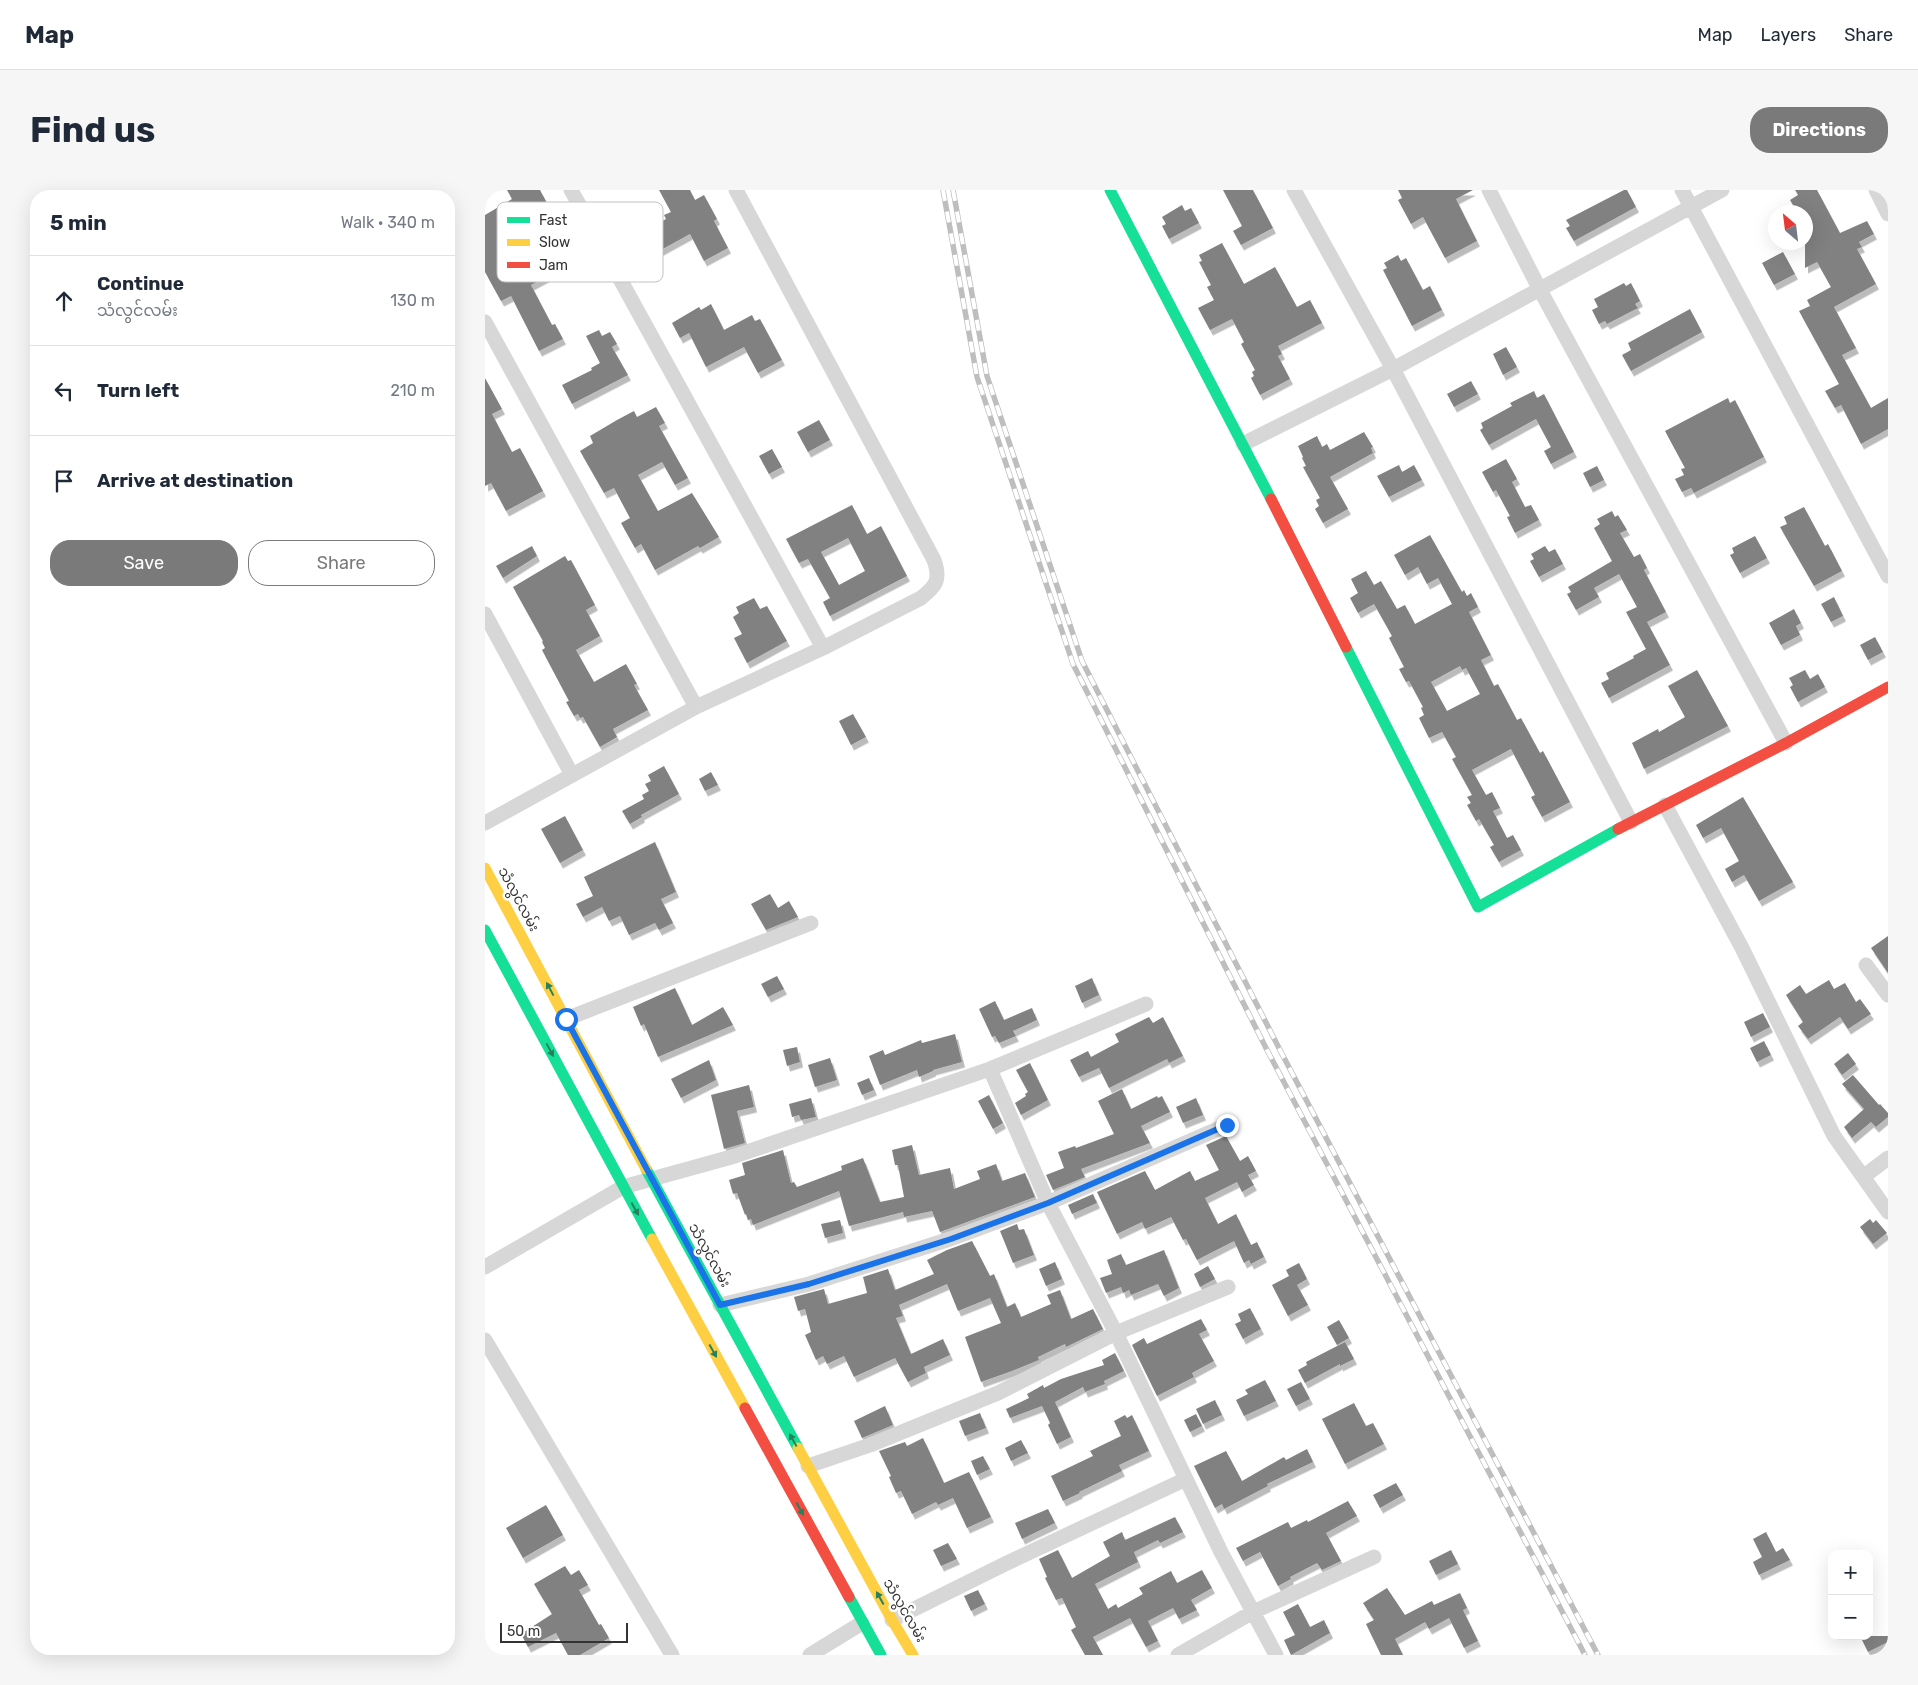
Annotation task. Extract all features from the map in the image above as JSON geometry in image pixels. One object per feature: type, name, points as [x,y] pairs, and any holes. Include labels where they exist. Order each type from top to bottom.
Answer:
[{"type":"main road","points":[[1110,190],[1243,444],[1478,907],[1631,822],[1786,743],[1888,687]]},
{"type":"main road","name":"သံလွင်လမ်း","points":[[485,868],[652,1180],[892,1620],[913,1655]]},
{"type":"main road","points":[[485,930],[623,1187],[881,1655]]},
{"type":"street","points":[[571,190],[578,202]]},
{"type":"street","points":[[485,823],[696,707],[823,648],[921,598],[937,582],[938,570],[934,560],[736,190]]},
{"type":"street","points":[[1294,190],[1393,369],[1631,822]]},
{"type":"street","points":[[1489,190],[1539,288],[1786,743]]},
{"type":"street","points":[[1682,190],[1888,576]]},
{"type":"street","points":[[1243,444],[1393,369],[1722,190]]},
{"type":"street","points":[[1875,190],[1888,214]]},
{"type":"street","points":[[622,282],[823,648]]},
{"type":"street","points":[[485,322],[696,707]]},
{"type":"street","points":[[485,614],[572,775]]},
{"type":"street","points":[[1665,804],[1742,948],[1834,1136],[1888,1212]]},
{"type":"street","points":[[566,1019],[811,922]]},
{"type":"street","points":[[1866,965],[1888,996]]},
{"type":"street","points":[[485,1266],[623,1187],[735,1156],[990,1069],[1146,1004]]},
{"type":"street","points":[[990,1069],[1048,1203],[1116,1333],[1221,1552],[1276,1655]]},
{"type":"street","points":[[720,1305],[809,1284],[951,1239],[1048,1203],[1227,1125]]},
{"type":"street","points":[[1863,1177],[1888,1158]]},
{"type":"street","points":[[808,1466],[870,1445],[998,1393],[1116,1333],[1228,1287]]},
{"type":"street","points":[[485,1340],[672,1655]]},
{"type":"street","points":[[892,1620],[1005,1564],[1186,1479]]},
{"type":"street","points":[[1178,1655],[1253,1612],[1374,1557]]},
{"type":"street","points":[[810,1655],[862,1623]]},
{"type":"building","points":[[507,190],[540,190],[546,202],[507,202],[512,199]]},
{"type":"building","points":[[659,190],[690,190],[695,200],[704,195],[717,219],[714,221],[728,248],[704,261],[690,234],[663,249],[663,221],[666,219],[664,215],[671,212]]},
{"type":"building","points":[[1223,190],[1253,190],[1273,228],[1241,245],[1233,231],[1242,226]]},
{"type":"building","points":[[1398,190],[1473,190],[1456,199],[1477,241],[1445,258],[1423,217],[1411,224],[1398,200],[1402,198]]},
{"type":"building","points":[[1627,190],[1636,207],[1574,241],[1566,228],[1570,226],[1566,220]]},
{"type":"building","points":[[1795,190],[1817,190],[1840,233],[1867,221],[1874,234],[1859,242],[1862,247],[1857,249],[1876,284],[1834,307],[1856,348],[1842,355],[1871,408],[1888,398],[1888,429],[1861,444],[1841,405],[1835,408],[1825,391],[1839,384],[1799,311],[1810,306],[1807,300],[1831,287],[1817,262],[1805,268],[1805,250],[1813,250],[1813,205],[1793,205],[1790,200],[1798,195]]},
{"type":"building","points":[[1182,205],[1185,211],[1191,208],[1199,223],[1169,239],[1162,226],[1166,224],[1162,217]]},
{"type":"building","points":[[497,208],[497,282],[537,282],[531,285],[552,325],[555,324],[563,339],[539,351],[511,296],[501,301],[485,272],[485,215]]},
{"type":"building","points":[[1222,243],[1244,284],[1275,267],[1297,307],[1310,300],[1322,323],[1278,346],[1282,354],[1278,356],[1290,379],[1260,395],[1251,378],[1254,376],[1252,372],[1255,370],[1241,344],[1244,342],[1232,319],[1210,330],[1198,308],[1214,300],[1207,287],[1211,285],[1199,262],[1202,261],[1199,255]]},
{"type":"building","points":[[1783,252],[1795,274],[1774,285],[1762,263]]},
{"type":"building","points":[[1398,255],[1401,261],[1406,258],[1423,290],[1430,286],[1442,310],[1412,326],[1383,270],[1387,268],[1384,263]]},
{"type":"building","points":[[1624,283],[1626,286],[1631,283],[1640,301],[1635,304],[1638,308],[1607,324],[1605,321],[1599,324],[1592,310],[1598,307],[1594,299]]},
{"type":"building","points":[[711,304],[724,330],[752,315],[755,321],[760,319],[782,360],[758,373],[744,347],[706,367],[689,333],[680,338],[672,323],[699,307],[701,310]]},
{"type":"building","points":[[1690,309],[1702,332],[1631,371],[1622,355],[1631,350],[1628,343]]},
{"type":"building","points":[[599,330],[602,336],[610,332],[617,344],[612,347],[628,375],[572,404],[562,385],[592,370],[591,368],[600,363],[586,336]]},
{"type":"building","points":[[1506,347],[1517,367],[1503,375],[1493,354]]},
{"type":"building","points":[[485,378],[502,409],[492,414],[512,452],[520,448],[543,491],[506,511],[491,483],[485,486]]},
{"type":"building","points":[[1471,381],[1478,394],[1454,407],[1447,394]]},
{"type":"building","points":[[1534,391],[1537,398],[1544,394],[1574,452],[1551,464],[1544,451],[1551,447],[1536,419],[1489,445],[1480,430],[1483,428],[1481,423],[1512,406],[1510,403]]},
{"type":"building","points":[[1728,398],[1730,403],[1735,400],[1764,457],[1694,493],[1691,488],[1682,492],[1675,479],[1684,475],[1681,469],[1685,468],[1665,431]]},
{"type":"building","points":[[656,407],[665,423],[659,426],[688,478],[675,485],[662,462],[638,475],[658,511],[692,493],[719,537],[700,548],[698,546],[655,570],[641,544],[635,548],[621,523],[630,518],[614,488],[604,493],[580,451],[593,443],[590,436],[617,420],[634,411],[637,417]]},
{"type":"building","points":[[819,420],[830,440],[808,452],[797,432]]},
{"type":"building","points":[[1364,432],[1373,447],[1371,448],[1373,453],[1330,477],[1348,509],[1323,523],[1315,509],[1319,506],[1316,500],[1320,498],[1303,467],[1306,466],[1298,446],[1317,436],[1322,447],[1327,444],[1330,450]]},
{"type":"building","points":[[772,449],[782,467],[769,474],[759,456]]},
{"type":"building","points":[[1506,459],[1517,479],[1512,482],[1525,507],[1531,505],[1539,520],[1515,533],[1507,517],[1510,516],[1496,490],[1493,492],[1482,472]]},
{"type":"building","points":[[1399,465],[1402,472],[1414,465],[1422,480],[1389,497],[1377,476]]},
{"type":"building","points":[[1597,466],[1604,480],[1590,487],[1583,473]]},
{"type":"building","points":[[852,505],[867,534],[881,526],[907,576],[830,616],[823,602],[830,598],[808,559],[799,563],[786,539]],"holes":[[[848,538],[865,571],[839,585],[821,552]]]},
{"type":"building","points":[[1804,507],[1825,546],[1828,544],[1842,571],[1814,586],[1780,527],[1787,524],[1784,517]]},
{"type":"building","points":[[1612,511],[1615,517],[1618,515],[1627,530],[1620,533],[1634,557],[1640,554],[1647,568],[1644,570],[1666,612],[1647,622],[1670,665],[1609,698],[1601,683],[1609,679],[1606,673],[1634,658],[1633,656],[1646,649],[1626,612],[1637,607],[1619,574],[1594,588],[1599,597],[1576,610],[1567,594],[1571,592],[1568,587],[1612,561],[1594,528],[1600,524],[1597,519]]},
{"type":"building","points":[[1430,535],[1462,592],[1464,590],[1467,596],[1471,593],[1478,607],[1469,612],[1491,655],[1481,660],[1494,686],[1498,684],[1517,720],[1521,718],[1540,753],[1543,751],[1570,802],[1542,817],[1531,797],[1535,795],[1511,749],[1472,770],[1486,795],[1492,792],[1500,808],[1493,811],[1507,838],[1513,835],[1521,850],[1499,862],[1490,847],[1494,845],[1479,819],[1476,821],[1467,805],[1471,803],[1467,797],[1472,795],[1452,759],[1456,757],[1442,732],[1429,738],[1419,718],[1424,715],[1421,708],[1423,707],[1409,681],[1406,682],[1399,669],[1404,667],[1389,638],[1392,636],[1378,611],[1374,604],[1358,613],[1350,598],[1358,593],[1351,579],[1366,571],[1374,585],[1381,581],[1397,609],[1405,605],[1415,624],[1452,604],[1438,578],[1427,584],[1418,567],[1405,575],[1394,555]],"holes":[[[1460,666],[1462,670],[1466,668],[1480,694],[1447,711],[1431,682]]]},
{"type":"building","points":[[1755,536],[1767,558],[1740,573],[1730,555],[1734,553],[1732,548]]},
{"type":"building","points":[[532,546],[537,556],[503,578],[496,566]]},
{"type":"building","points":[[1545,546],[1549,552],[1555,549],[1563,564],[1539,577],[1530,561],[1534,559],[1531,554]]},
{"type":"building","points":[[565,556],[568,561],[571,560],[595,605],[586,610],[600,636],[576,650],[594,682],[626,664],[637,684],[634,685],[648,710],[613,729],[617,737],[600,747],[583,717],[580,718],[578,714],[574,716],[566,702],[569,701],[542,650],[545,648],[543,641],[513,587]]},
{"type":"building","points":[[1834,597],[1843,616],[1831,622],[1821,604]]},
{"type":"building","points":[[754,598],[760,609],[767,606],[787,641],[747,663],[734,638],[742,634],[733,617],[739,613],[736,607]]},
{"type":"building","points":[[1794,609],[1801,623],[1796,626],[1800,635],[1781,645],[1769,623]]},
{"type":"building","points":[[1875,637],[1883,652],[1868,660],[1860,645]]},
{"type":"building","points":[[1697,670],[1728,726],[1644,769],[1632,743],[1658,729],[1659,732],[1685,717],[1668,686]]},
{"type":"building","points":[[1805,670],[1810,679],[1818,674],[1825,687],[1798,702],[1790,687],[1793,685],[1789,678]]},
{"type":"building","points":[[853,714],[866,737],[851,745],[839,721]]},
{"type":"building","points":[[664,766],[679,794],[641,815],[642,817],[630,824],[622,811],[644,799],[642,795],[649,791],[645,784],[651,781],[648,775]]},
{"type":"building","points":[[711,772],[718,785],[705,791],[699,779]]},
{"type":"building","points":[[1743,797],[1793,882],[1759,901],[1744,875],[1732,882],[1725,869],[1739,861],[1721,828],[1703,838],[1696,825]]},
{"type":"building","points":[[565,816],[583,850],[560,863],[541,829]]},
{"type":"building","points":[[655,842],[676,892],[661,899],[673,923],[659,930],[655,923],[629,935],[620,916],[609,921],[602,907],[583,917],[576,904],[593,896],[584,877]]},
{"type":"building","points":[[770,894],[778,908],[789,901],[798,917],[766,930],[751,904]]},
{"type":"building","points":[[1888,936],[1888,973],[1871,948]]},
{"type":"building","points":[[777,976],[784,989],[768,997],[761,984]]},
{"type":"building","points":[[1092,978],[1099,995],[1082,1003],[1075,986]]},
{"type":"building","points":[[1829,980],[1834,989],[1845,983],[1856,1002],[1860,999],[1871,1014],[1848,1029],[1840,1017],[1808,1039],[1798,1026],[1803,1022],[1786,995],[1800,985],[1806,994]]},
{"type":"building","points":[[675,988],[692,1025],[723,1007],[733,1025],[658,1057],[644,1024],[641,1026],[633,1007]]},
{"type":"building","points":[[995,1001],[1004,1020],[1032,1008],[1037,1020],[1013,1031],[1016,1036],[999,1043],[995,1036],[992,1037],[979,1009]]},
{"type":"building","points":[[1763,1013],[1770,1027],[1751,1037],[1744,1022]]},
{"type":"building","points":[[1149,1017],[1153,1023],[1163,1017],[1183,1056],[1169,1063],[1167,1059],[1109,1088],[1099,1068],[1079,1077],[1070,1060],[1088,1051],[1091,1057],[1119,1042],[1115,1034]]},
{"type":"building","points":[[955,1034],[962,1062],[933,1070],[919,1077],[917,1070],[880,1085],[869,1056],[883,1050],[885,1055],[921,1040],[922,1043]]},
{"type":"building","points":[[1764,1041],[1771,1055],[1757,1062],[1750,1048]]},
{"type":"building","points":[[797,1047],[800,1062],[787,1066],[783,1050]]},
{"type":"building","points":[[1848,1053],[1856,1064],[1842,1075],[1834,1064]]},
{"type":"building","points":[[830,1058],[837,1080],[815,1087],[808,1065]]},
{"type":"building","points":[[709,1060],[716,1080],[681,1098],[671,1079]]},
{"type":"building","points":[[1030,1063],[1048,1100],[1021,1115],[1015,1103],[1026,1096],[1025,1094],[1028,1092],[1016,1070]]},
{"type":"building","points":[[1853,1075],[1888,1113],[1888,1117],[1876,1127],[1871,1122],[1852,1138],[1844,1127],[1864,1109],[1842,1084]]},
{"type":"building","points":[[869,1078],[874,1090],[862,1095],[857,1083]]},
{"type":"building","points":[[749,1085],[754,1107],[737,1111],[745,1143],[724,1149],[711,1095]]},
{"type":"building","points":[[1122,1089],[1131,1109],[1157,1096],[1158,1098],[1162,1096],[1170,1112],[1141,1126],[1150,1143],[1081,1169],[1085,1177],[1053,1190],[1046,1175],[1064,1168],[1058,1152],[1075,1146],[1076,1148],[1114,1134],[1098,1101]]},
{"type":"building","points":[[989,1095],[1003,1123],[993,1129],[978,1101]]},
{"type":"building","points":[[811,1098],[816,1117],[801,1120],[799,1115],[792,1117],[789,1104]]},
{"type":"building","points":[[1196,1098],[1203,1115],[1183,1123],[1176,1107]]},
{"type":"building","points":[[1226,1136],[1240,1161],[1248,1156],[1256,1171],[1248,1175],[1254,1185],[1242,1192],[1237,1182],[1205,1198],[1218,1224],[1236,1214],[1251,1245],[1257,1242],[1264,1257],[1251,1264],[1249,1260],[1244,1263],[1234,1241],[1197,1260],[1186,1239],[1183,1240],[1171,1217],[1145,1229],[1142,1222],[1117,1234],[1097,1192],[1145,1171],[1155,1190],[1190,1171],[1195,1181],[1219,1170],[1206,1145]]},
{"type":"building","points":[[912,1145],[919,1175],[950,1168],[954,1189],[980,1179],[977,1171],[996,1164],[1002,1181],[1025,1173],[1035,1197],[940,1232],[932,1211],[904,1217],[903,1212],[849,1226],[839,1191],[753,1225],[751,1219],[748,1220],[745,1215],[737,1193],[733,1194],[729,1180],[745,1175],[742,1163],[783,1150],[791,1183],[794,1182],[797,1187],[842,1170],[841,1166],[863,1158],[880,1202],[904,1197],[898,1165],[895,1165],[892,1150]]},
{"type":"building","points":[[1093,1194],[1097,1203],[1072,1214],[1068,1205]]},
{"type":"building","points":[[1870,1219],[1873,1223],[1876,1220],[1887,1233],[1873,1244],[1860,1227]]},
{"type":"building","points":[[840,1220],[843,1233],[825,1238],[821,1224]]},
{"type":"building","points":[[1017,1224],[1019,1230],[1024,1229],[1034,1255],[1013,1263],[1000,1231]]},
{"type":"building","points":[[972,1241],[990,1276],[994,1274],[1007,1307],[1015,1303],[1021,1317],[1051,1304],[1047,1295],[1060,1290],[1071,1319],[1093,1309],[1103,1329],[1066,1347],[1065,1344],[1038,1357],[1039,1360],[981,1382],[965,1337],[1001,1323],[990,1298],[958,1311],[947,1284],[899,1305],[903,1316],[896,1318],[911,1354],[943,1339],[950,1355],[924,1367],[926,1373],[908,1382],[895,1358],[854,1377],[844,1356],[827,1364],[823,1356],[816,1360],[805,1335],[811,1332],[805,1309],[798,1311],[794,1297],[824,1289],[828,1304],[867,1293],[863,1277],[888,1269],[895,1290],[934,1274],[927,1260]]},
{"type":"building","points":[[1164,1250],[1179,1288],[1164,1296],[1158,1284],[1131,1295],[1129,1290],[1123,1293],[1121,1287],[1106,1293],[1100,1278],[1112,1274],[1107,1260],[1121,1254],[1126,1265]]},
{"type":"building","points":[[1055,1262],[1062,1279],[1046,1286],[1039,1269]]},
{"type":"building","points":[[1299,1263],[1307,1279],[1297,1285],[1308,1305],[1288,1316],[1272,1285],[1289,1276],[1286,1270]]},
{"type":"building","points":[[1208,1266],[1215,1279],[1200,1287],[1194,1274]]},
{"type":"building","points":[[1250,1308],[1261,1329],[1243,1339],[1235,1324],[1241,1321],[1238,1314]]},
{"type":"building","points":[[1201,1319],[1207,1330],[1199,1334],[1214,1361],[1192,1373],[1194,1377],[1157,1396],[1132,1345],[1144,1338],[1147,1344]]},
{"type":"building","points":[[1339,1320],[1349,1338],[1337,1345],[1327,1327]]},
{"type":"building","points":[[1345,1342],[1354,1359],[1340,1366],[1340,1364],[1305,1383],[1298,1370],[1307,1365],[1306,1362]]},
{"type":"building","points":[[1115,1353],[1124,1371],[1104,1381],[1105,1384],[1085,1392],[1083,1387],[1055,1402],[1071,1437],[1057,1444],[1042,1406],[1010,1418],[1006,1409],[1029,1398],[1027,1394],[1043,1385],[1044,1388],[1061,1379],[1104,1365],[1102,1360]]},
{"type":"building","points":[[1265,1380],[1276,1401],[1244,1416],[1236,1400],[1248,1394],[1245,1390]]},
{"type":"building","points":[[1301,1382],[1310,1399],[1296,1406],[1287,1389]]},
{"type":"building","points":[[1215,1400],[1222,1415],[1203,1424],[1196,1409]]},
{"type":"building","points":[[1354,1403],[1366,1426],[1373,1423],[1384,1444],[1345,1464],[1322,1419]]},
{"type":"building","points":[[885,1406],[893,1425],[862,1438],[854,1421]]},
{"type":"building","points":[[980,1413],[986,1428],[965,1436],[959,1421]]},
{"type":"building","points":[[1196,1414],[1202,1426],[1190,1432],[1184,1420]]},
{"type":"building","points":[[1125,1415],[1127,1418],[1132,1415],[1149,1451],[1119,1465],[1122,1471],[1063,1501],[1051,1476],[1093,1456],[1090,1451],[1121,1436],[1114,1421]]},
{"type":"building","points":[[923,1438],[944,1483],[969,1472],[991,1517],[967,1528],[953,1498],[938,1505],[936,1502],[912,1514],[901,1491],[896,1493],[889,1477],[891,1476],[879,1451],[905,1442],[907,1446]]},
{"type":"building","points":[[1021,1440],[1028,1453],[1011,1461],[1005,1448]]},
{"type":"building","points":[[1307,1449],[1313,1462],[1267,1484],[1268,1486],[1224,1509],[1222,1504],[1215,1508],[1194,1466],[1226,1451],[1242,1481],[1284,1457],[1286,1460]]},
{"type":"building","points":[[983,1456],[990,1469],[977,1475],[971,1461]]},
{"type":"building","points":[[1396,1483],[1403,1495],[1380,1508],[1373,1495]]},
{"type":"building","points":[[1348,1501],[1357,1516],[1326,1533],[1341,1561],[1322,1570],[1317,1563],[1290,1577],[1291,1579],[1278,1586],[1260,1552],[1243,1561],[1236,1548],[1288,1522],[1291,1528],[1307,1520],[1308,1522]]},
{"type":"building","points":[[546,1505],[563,1535],[523,1558],[506,1528]]},
{"type":"building","points":[[1048,1509],[1055,1523],[1022,1539],[1015,1523]]},
{"type":"building","points":[[1175,1517],[1183,1532],[1160,1543],[1158,1540],[1134,1552],[1138,1562],[1095,1584],[1108,1609],[1116,1604],[1118,1608],[1143,1594],[1139,1588],[1171,1571],[1177,1583],[1202,1570],[1212,1588],[1191,1600],[1197,1610],[1179,1619],[1173,1608],[1148,1621],[1158,1641],[1146,1647],[1130,1618],[1093,1637],[1103,1655],[1085,1655],[1071,1630],[1076,1627],[1062,1598],[1056,1600],[1045,1578],[1047,1577],[1039,1559],[1058,1550],[1072,1578],[1110,1556],[1103,1542],[1122,1532],[1125,1540]]},
{"type":"building","points":[[1766,1532],[1776,1552],[1783,1548],[1790,1560],[1759,1575],[1753,1562],[1762,1557],[1753,1539]]},
{"type":"building","points":[[948,1543],[957,1559],[941,1566],[933,1550]]},
{"type":"building","points":[[1451,1550],[1458,1564],[1436,1575],[1429,1561]]},
{"type":"building","points":[[565,1566],[571,1575],[579,1570],[588,1585],[579,1590],[599,1625],[601,1624],[609,1638],[580,1655],[568,1655],[556,1633],[528,1647],[521,1634],[552,1614],[534,1584]]},
{"type":"building","points":[[1387,1588],[1405,1615],[1432,1601],[1434,1605],[1460,1593],[1467,1608],[1463,1610],[1478,1641],[1464,1648],[1449,1618],[1429,1629],[1425,1622],[1395,1639],[1403,1655],[1381,1655],[1366,1624],[1374,1620],[1363,1603]]},
{"type":"building","points":[[978,1590],[985,1604],[971,1611],[964,1596]]},
{"type":"building","points":[[1298,1604],[1310,1627],[1324,1620],[1330,1633],[1291,1655],[1284,1640],[1295,1635],[1283,1612]]},
{"type":"building","points":[[1873,1636],[1888,1636],[1888,1642],[1868,1652],[1862,1640],[1873,1640]]},
{"type":"railway","points":[[943,190],[977,377],[1073,664],[1266,1048],[1585,1655]]},
{"type":"railway","points":[[953,190],[987,376],[1082,661],[1281,1052],[1598,1655]]},
{"type":"traffic: fast","points":[[1110,190],[1271,499]]},
{"type":"traffic: fast","points":[[1346,647],[1478,907],[1618,829]]},
{"type":"traffic: fast","points":[[485,930],[652,1239]]},
{"type":"traffic: fast","points":[[646,1169],[798,1448]]},
{"type":"traffic: fast","points":[[849,1597],[881,1655]]},
{"type":"traffic: slow","points":[[485,868],[646,1169]]},
{"type":"traffic: slow","points":[[652,1239],[745,1408]]},
{"type":"traffic: slow","points":[[798,1448],[913,1655]]},
{"type":"traffic: jam","points":[[1271,499],[1346,647]]},
{"type":"traffic: jam","points":[[1618,829],[1786,743],[1888,687]]},
{"type":"traffic: jam","points":[[745,1408],[849,1597]]},
{"type":"route","points":[[566,1019],[720,1305],[809,1284],[951,1239],[1048,1203],[1227,1125]]}]
